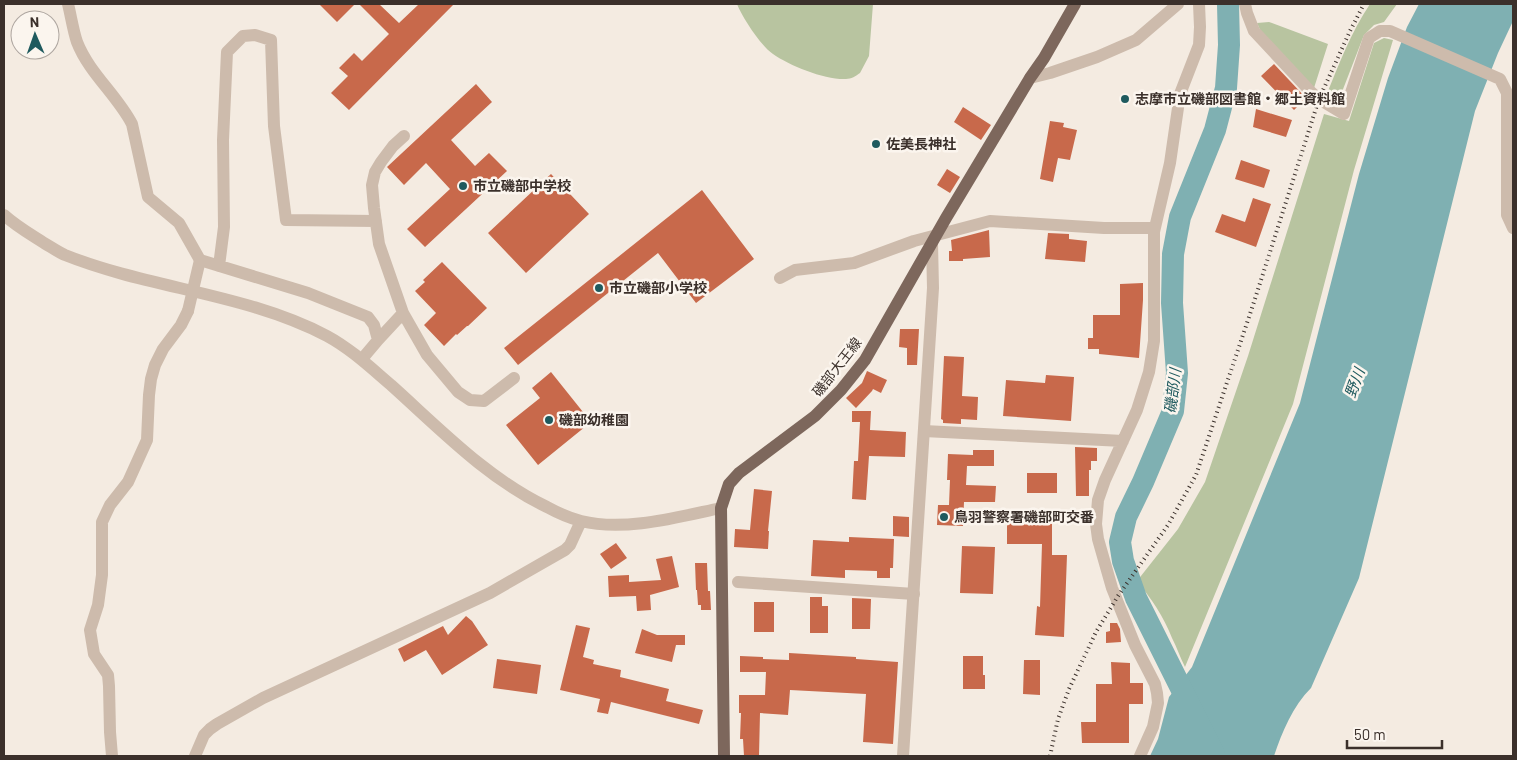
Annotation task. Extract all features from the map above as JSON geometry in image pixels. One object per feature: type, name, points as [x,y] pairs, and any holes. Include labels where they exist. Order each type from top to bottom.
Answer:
[{"type":"main road","name":"磯部大王線","points":[[724,756],[721,508],[729,484],[738,473],[815,416],[841,390],[865,360],[935,238],[1075,4]]},
{"type":"street","points":[[68,4],[78,43],[91,66],[127,114],[132,124],[148,197],[179,224],[200,260],[308,293],[368,317],[374,325],[378,340]]},
{"type":"street","points":[[1030,78],[1097,57],[1136,40],[1178,4]]},
{"type":"street","points":[[1140,756],[1153,727],[1158,693],[1112,588],[1102,556],[1096,524],[1100,493],[1137,410],[1149,372],[1154,341],[1155,228],[1170,163],[1180,94],[1199,45],[1199,4]]},
{"type":"street","points":[[1245,4],[1254,31],[1311,92],[1344,114],[1369,38],[1380,31],[1390,31],[1500,79],[1507,93],[1507,215],[1513,228]]},
{"type":"street","points":[[218,266],[224,227],[223,140],[227,52],[243,36],[255,35],[271,40],[274,126],[286,220],[376,221]]},
{"type":"street","points":[[404,136],[393,146],[381,162],[372,185],[379,244],[403,313],[428,355],[458,392],[470,400],[484,401],[514,378]]},
{"type":"street","points":[[4,216],[15,225],[63,254],[120,272],[250,305],[293,319],[330,337],[362,359],[483,467],[528,498],[560,514],[581,521],[606,524],[633,523],[672,519],[721,508]]},
{"type":"street","points":[[780,278],[795,270],[854,263],[914,241],[935,238],[990,220],[1104,228],[1155,228]]},
{"type":"street","points":[[903,756],[935,238]]},
{"type":"street","points":[[112,756],[110,686],[108,676],[94,654],[90,630],[98,604],[102,575],[102,522],[110,505],[128,482],[147,440],[149,395],[155,365],[163,349],[181,325],[188,311],[200,260]]},
{"type":"street","points":[[362,359],[403,313]]},
{"type":"street","points":[[924,431],[1123,441]]},
{"type":"street","points":[[195,756],[204,735],[210,728],[263,698],[490,593],[565,550],[581,521]]},
{"type":"street","points":[[738,582],[914,594]]},
{"type":"green space","points":[[737,4],[873,4],[869,56],[860,73],[846,79],[828,77],[808,71],[789,63],[768,50],[752,31]]},
{"type":"green space","points":[[1370,4],[1397,4],[1384,22],[1374,25],[1364,35],[1340,97],[1335,99],[1326,96],[1351,37]]},
{"type":"green space","points":[[1269,22],[1328,44],[1314,88],[1263,36],[1257,23]]},
{"type":"green space","points":[[1384,38],[1393,40],[1354,170],[1293,404],[1185,667],[1161,615],[1137,581],[1178,529],[1205,482],[1248,356],[1324,114],[1349,121],[1374,43]]},
{"type":"water","name":"野川","points":[[1419,4],[1513,4],[1513,21],[1475,111],[1359,578],[1311,688],[1289,720],[1274,756],[1150,756],[1158,739],[1169,697],[1192,667],[1300,403],[1359,174],[1388,78],[1407,27]]},
{"type":"building","points":[[319,4],[355,4],[337,22]]},
{"type":"building","points":[[359,4],[379,4],[399,23],[419,4],[454,4],[349,110],[331,93],[348,76],[339,68],[354,53],[362,61],[389,34]]},
{"type":"building","points":[[1274,64],[1306,98],[1294,110],[1261,76]]},
{"type":"building","points":[[476,84],[492,102],[451,140],[475,166],[489,153],[507,171],[425,247],[407,229],[450,189],[426,163],[404,185],[387,167]]},
{"type":"building","points":[[963,107],[991,125],[981,140],[954,122]]},
{"type":"building","points":[[1256,109],[1292,120],[1286,137],[1253,127]]},
{"type":"building","points":[[1050,121],[1064,123],[1063,127],[1077,130],[1070,160],[1058,158],[1053,182],[1040,179]]},
{"type":"building","points":[[1241,160],[1270,170],[1264,188],[1235,179]]},
{"type":"building","points":[[947,169],[960,177],[950,193],[937,185]]},
{"type":"building","points":[[551,174],[589,214],[526,273],[488,233]]},
{"type":"building","points":[[702,190],[754,259],[696,303],[658,253],[518,365],[504,348]]},
{"type":"building","points":[[1253,198],[1271,204],[1256,247],[1215,232],[1222,214],[1245,222]]},
{"type":"building","points":[[989,230],[990,257],[949,261],[949,251],[952,251],[951,240]]},
{"type":"building","points":[[1048,233],[1069,234],[1069,239],[1087,241],[1085,262],[1045,259]]},
{"type":"building","points":[[442,262],[487,308],[444,346],[424,325],[436,313],[415,291],[425,282],[423,280]]},
{"type":"building","points":[[1143,283],[1139,358],[1099,354],[1099,349],[1088,349],[1088,338],[1093,338],[1093,315],[1120,315],[1120,284]]},
{"type":"building","points":[[900,329],[919,329],[917,365],[907,365],[907,348],[899,347]]},
{"type":"building","points":[[944,356],[964,357],[962,396],[978,397],[977,420],[961,419],[961,424],[943,423],[941,419]]},
{"type":"building","points":[[867,371],[887,380],[881,393],[873,389],[856,408],[846,398],[862,383]]},
{"type":"building","points":[[551,372],[591,422],[538,465],[506,425],[540,398],[532,388]]},
{"type":"building","points":[[1046,375],[1074,377],[1071,421],[1003,416],[1006,380],[1045,383]]},
{"type":"building","points":[[852,411],[871,411],[870,430],[906,432],[905,457],[869,456],[866,500],[852,499],[854,461],[858,461],[860,422],[852,422]]},
{"type":"building","points":[[1075,447],[1097,448],[1097,461],[1091,461],[1091,470],[1089,470],[1089,496],[1076,496]]},
{"type":"building","points":[[973,450],[994,450],[994,466],[967,466],[966,485],[996,486],[995,502],[964,502],[963,526],[937,525],[938,505],[949,505],[950,480],[947,480],[948,454],[973,455]]},
{"type":"building","points":[[1027,473],[1057,473],[1057,493],[1027,493]]},
{"type":"building","points":[[754,489],[772,491],[768,549],[734,547],[735,529],[750,530]]},
{"type":"building","points":[[893,516],[909,517],[909,537],[893,536]]},
{"type":"building","points":[[1007,520],[1052,520],[1052,555],[1067,555],[1064,637],[1035,635],[1037,606],[1040,607],[1042,544],[1007,544]]},
{"type":"building","points":[[849,537],[894,539],[893,568],[890,568],[890,578],[877,578],[877,571],[845,570],[845,578],[811,576],[813,540],[849,542]]},
{"type":"building","points":[[616,543],[627,558],[611,569],[600,554]]},
{"type":"building","points":[[962,546],[995,547],[993,594],[960,593]]},
{"type":"building","points":[[672,556],[679,587],[650,595],[651,610],[637,611],[636,596],[609,597],[608,576],[629,575],[629,582],[661,580],[656,559]]},
{"type":"building","points":[[695,563],[707,563],[711,610],[701,610],[701,605],[698,605]]},
{"type":"building","points":[[810,597],[822,597],[822,606],[828,606],[828,633],[810,633]]},
{"type":"building","points":[[852,598],[871,599],[870,629],[852,629]]},
{"type":"building","points":[[754,602],[774,602],[774,632],[754,632]]},
{"type":"building","points":[[466,616],[472,621],[488,645],[442,675],[426,650],[404,662],[398,649],[443,626],[448,635]]},
{"type":"building","points":[[1110,623],[1117,623],[1120,629],[1121,642],[1106,643],[1106,632],[1110,631]]},
{"type":"building","points":[[576,625],[590,628],[583,657],[594,660],[593,664],[621,670],[620,677],[669,689],[666,701],[703,710],[699,724],[611,702],[608,714],[597,712],[600,699],[560,690]]},
{"type":"building","points":[[642,629],[657,635],[685,635],[685,645],[676,645],[672,662],[635,653]]},
{"type":"building","points":[[789,653],[856,657],[856,659],[898,662],[893,744],[863,742],[866,694],[790,690],[788,715],[760,713],[759,756],[744,756],[743,739],[740,739],[741,713],[739,713],[739,695],[765,695],[766,672],[740,672],[740,656],[789,660]]},
{"type":"building","points":[[963,656],[983,656],[985,689],[963,689]]},
{"type":"building","points":[[497,659],[541,665],[537,694],[493,688]]},
{"type":"building","points":[[1024,660],[1040,660],[1040,695],[1023,694]]},
{"type":"building","points":[[1111,662],[1130,663],[1130,683],[1143,683],[1143,704],[1129,704],[1129,743],[1082,743],[1081,722],[1096,722],[1096,684],[1112,684]]},
{"type":"waterway","name":"磯部川","points":[[1214,756],[1136,598],[1123,561],[1120,542],[1126,517],[1173,411],[1177,373],[1172,303],[1173,254],[1180,217],[1215,130],[1226,88],[1229,45],[1228,4]]},
{"type":"railway","points":[[1050,756],[1058,719],[1069,689],[1096,632],[1118,596],[1168,525],[1196,475],[1319,99],[1364,4]]},
{"type":"place","name":"志摩市立磯部図書館・郷土資料館","points":[[1125,99]]},
{"type":"place","name":"佐美長神社","points":[[876,144]]},
{"type":"place","name":"市立磯部中学校","points":[[463,186]]},
{"type":"place","name":"市立磯部小学校","points":[[599,288]]},
{"type":"place","name":"磯部幼稚園","points":[[549,420]]},
{"type":"place","name":"鳥羽警察署磯部町交番","points":[[944,517]]}]
